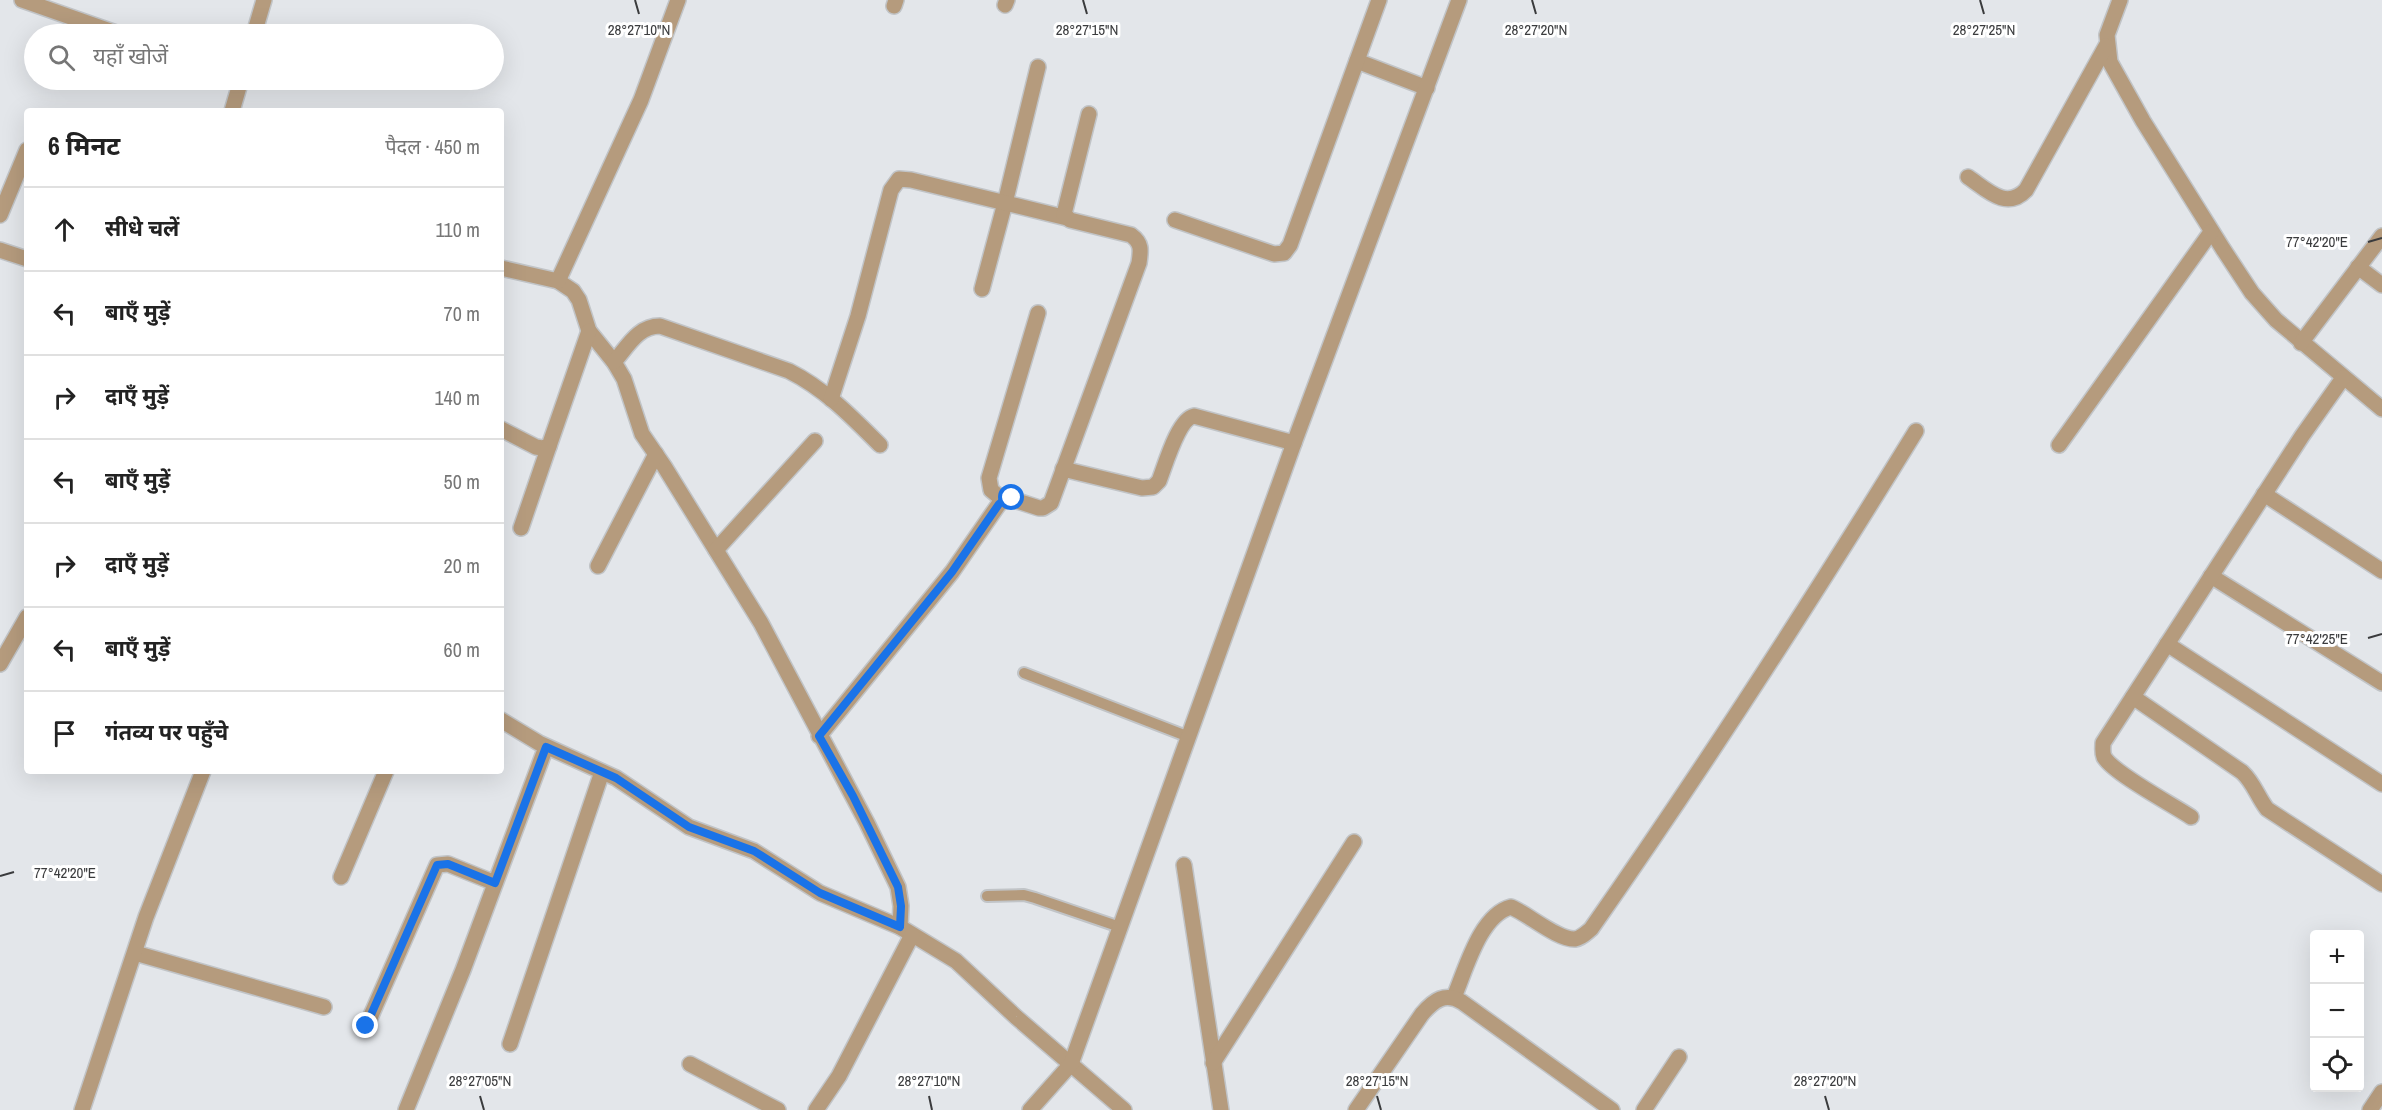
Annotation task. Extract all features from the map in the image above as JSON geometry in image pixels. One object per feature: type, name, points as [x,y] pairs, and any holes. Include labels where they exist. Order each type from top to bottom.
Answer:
[{"type":"street","points":[[22,0],[90,24]]},
{"type":"street","points":[[257,24],[264,0]]},
{"type":"street","points":[[558,281],[641,100],[678,0]]},
{"type":"street","points":[[1175,220],[1274,254],[1284,254],[1290,245],[1379,0]]},
{"type":"street","points":[[1030,1110],[1071,1064],[1294,443],[1460,0]]},
{"type":"street","points":[[2120,0],[2107,35],[2106,46],[2110,62],[2211,232],[2253,293],[2276,320],[2382,409]]},
{"type":"street","points":[[1968,177],[1997,196],[2008,200],[2019,197],[2026,190],[2106,46]]},
{"type":"street","points":[[1357,61],[1427,88]]},
{"type":"street","points":[[982,290],[1038,67]]},
{"type":"street","points":[[233,108],[236,90]]},
{"type":"street","points":[[1067,218],[1064,210],[1089,114]]},
{"type":"street","points":[[0,216],[24,157]]},
{"type":"street","points":[[819,736],[952,572],[1004,500],[1012,498],[1043,508],[1051,503],[1138,263],[1141,249],[1138,240],[1131,235],[1067,218],[898,179],[894,183],[858,316],[831,399]]},
{"type":"street","points":[[2059,445],[2211,232]]},
{"type":"street","points":[[2301,343],[2382,236]]},
{"type":"street","points":[[0,250],[24,258]]},
{"type":"street","points":[[2358,267],[2382,285]]},
{"type":"street","points":[[504,269],[558,281],[573,291],[579,300],[590,331],[615,362],[624,379],[642,434],[773,644],[898,887],[906,931],[839,1076],[816,1110]]},
{"type":"street","points":[[1004,500],[991,490],[989,478],[1038,313]]},
{"type":"street","points":[[615,362],[642,329],[660,326],[789,371],[805,379],[831,399],[880,445]]},
{"type":"street","points":[[521,528],[590,331]]},
{"type":"street","points":[[2191,817],[2105,759],[2102,752],[2103,743],[2302,436],[2343,378]]},
{"type":"street","points":[[1063,469],[1142,488],[1153,487],[1159,481],[1182,425],[1189,417],[1194,416],[1294,443]]},
{"type":"street","points":[[504,431],[536,447],[549,446]]},
{"type":"street","points":[[1454,997],[1480,936],[1492,917],[1501,909],[1511,907],[1521,911],[1562,936],[1575,939],[1591,929],[1650,845],[1798,622],[1916,431]]},
{"type":"street","points":[[716,550],[815,441]]},
{"type":"street","points":[[598,566],[656,454]]},
{"type":"street","points":[[2264,494],[2382,571]]},
{"type":"street","points":[[2211,576],[2382,683]]},
{"type":"street","points":[[0,664],[24,622]]},
{"type":"street","points":[[2167,644],[2382,784]]},
{"type":"street","points":[[2133,697],[2242,772],[2251,780],[2258,797],[2267,809],[2382,884]]},
{"type":"street","points":[[504,722],[546,747],[616,778],[689,827],[754,851],[820,893],[906,931],[956,961],[1124,1110]]},
{"type":"street","points":[[406,1110],[546,747]]},
{"type":"street","points":[[510,1044],[602,772]]},
{"type":"street","points":[[82,1110],[146,917],[202,774]]},
{"type":"street","points":[[341,877],[385,774]]},
{"type":"street","points":[[1213,1063],[1354,842]]},
{"type":"street","points":[[366,1026],[437,865],[448,864],[495,883]]},
{"type":"street","points":[[1184,865],[1221,1110]]},
{"type":"street","points":[[135,953],[324,1007]]},
{"type":"street","points":[[1356,1110],[1432,1002],[1446,996],[1454,997],[1612,1110]]},
{"type":"street","points":[[1644,1110],[1679,1057]]},
{"type":"street","points":[[690,1064],[778,1110]]},
{"type":"street","points":[[2370,1110],[2382,1092]]},
{"type":"lane","points":[[1024,673],[1189,737]]},
{"type":"lane","points":[[987,896],[1035,898],[1120,927]]},
{"type":"route","points":[[366,1026],[437,865],[448,864],[495,883],[546,747],[616,778],[689,827],[754,851],[820,893],[900,927],[901,906],[898,887],[853,796],[819,736],[952,572],[999,504],[1012,498]]}]
